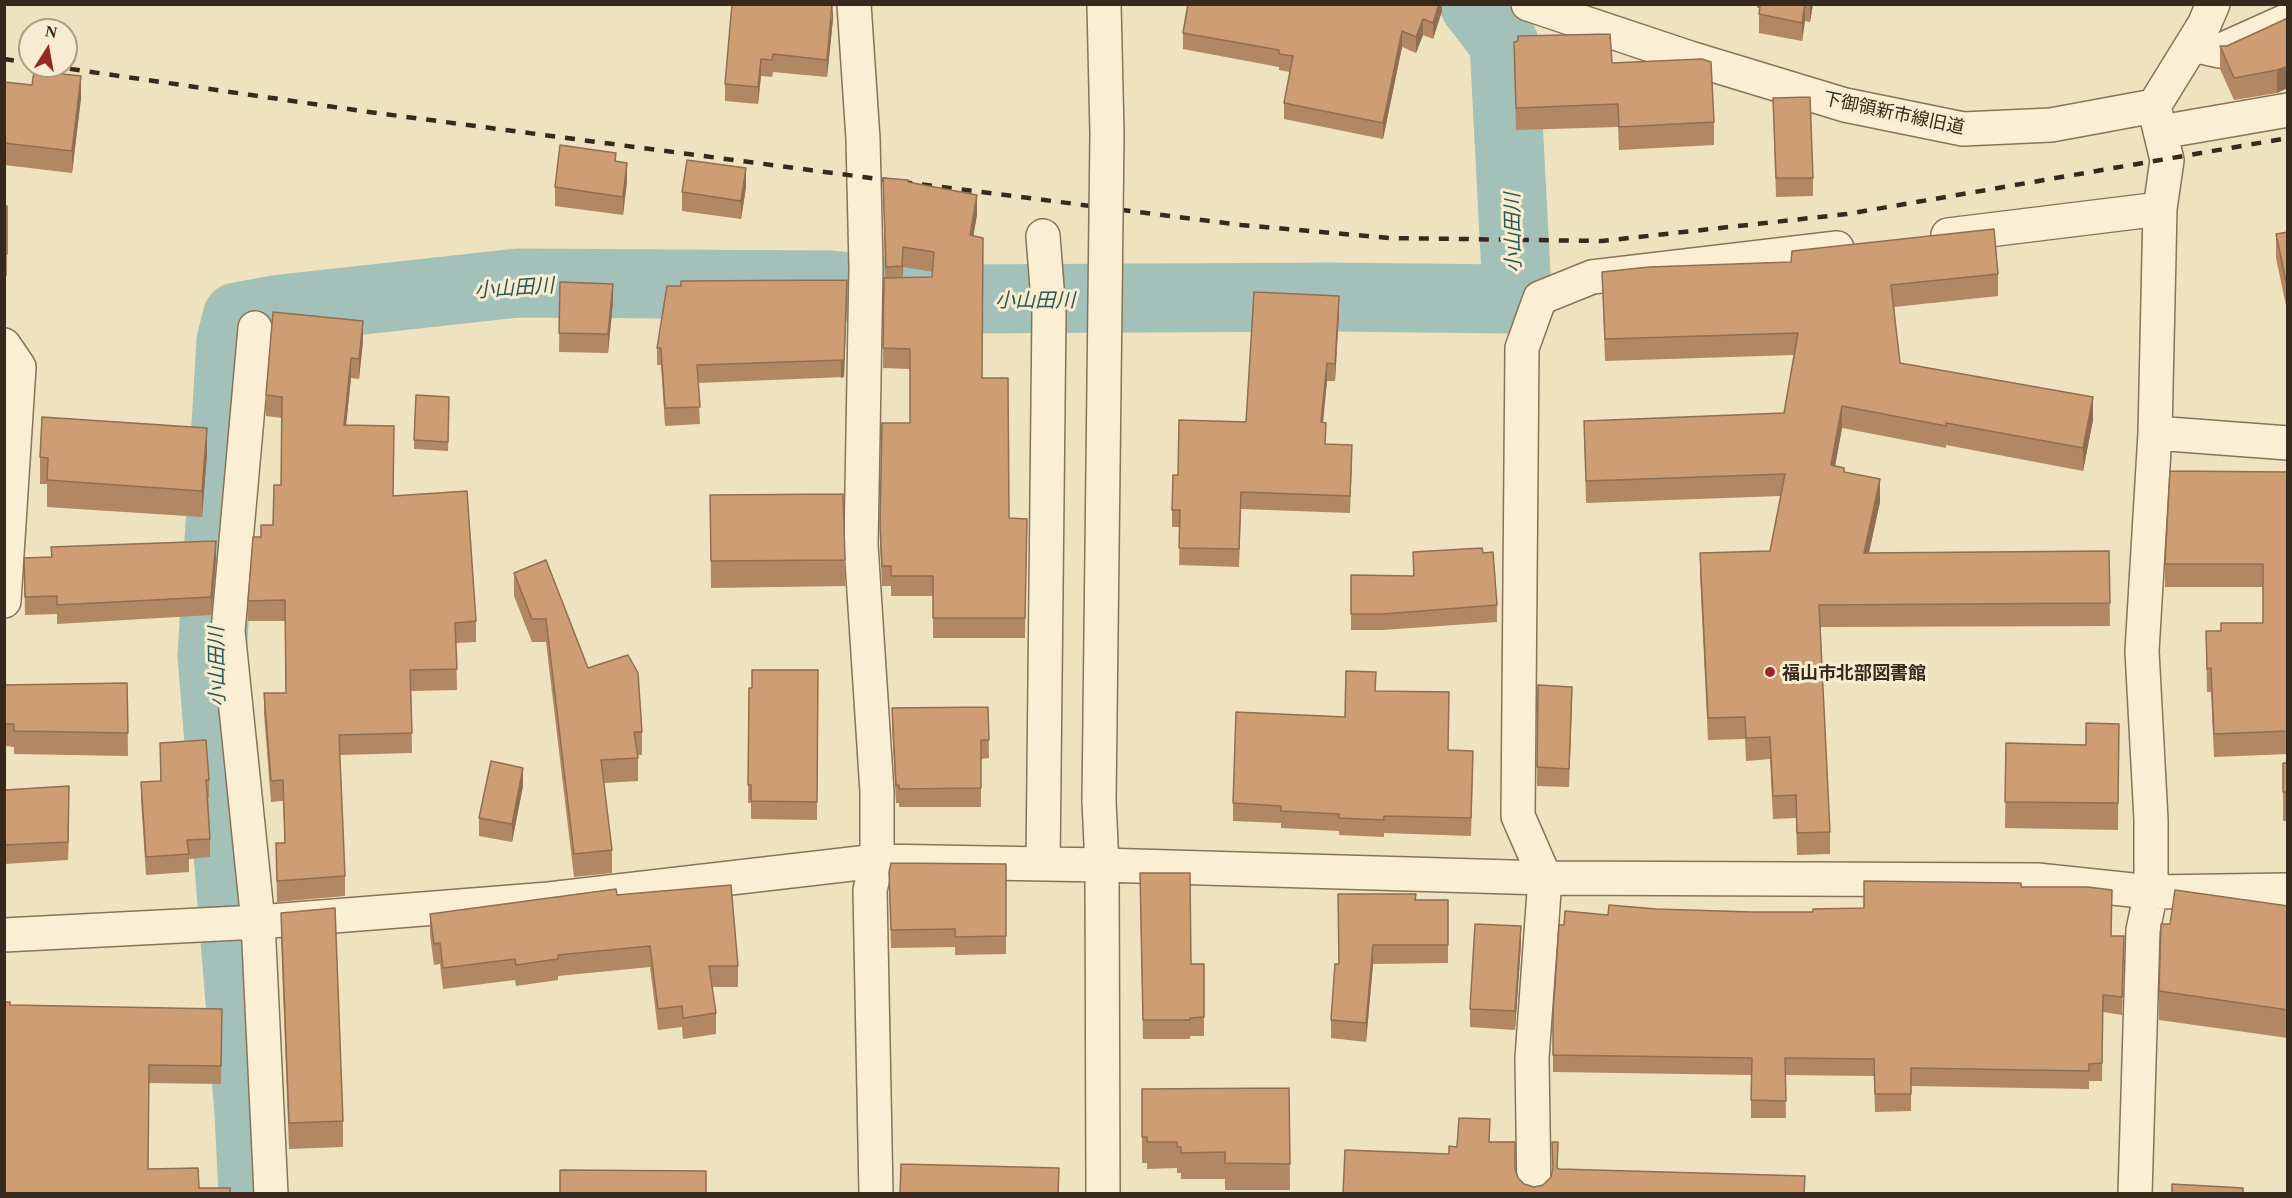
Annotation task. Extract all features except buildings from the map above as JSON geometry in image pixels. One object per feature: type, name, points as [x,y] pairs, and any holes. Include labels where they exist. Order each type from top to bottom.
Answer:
[{"type":"street","points":[[854,4],[863,139],[866,267],[861,545],[877,792],[877,861],[870,890],[876,1194]]},
{"type":"street","points":[[1103,1194],[1102,865],[1099,801],[1107,134],[1104,4]]},
{"type":"street","name":"下御領新市線旧道","points":[[1528,4],[1690,58],[1845,105],[1964,129],[2288,110]]},
{"type":"street","points":[[2134,1194],[2143,930],[2151,892],[2151,820],[2142,651],[2155,433],[2160,209],[2167,160],[2157,119],[2212,4]]},
{"type":"street","points":[[2192,45],[2219,51],[2288,20]]},
{"type":"street","points":[[1923,238],[2160,209]]},
{"type":"street","points":[[1042,236],[1049,313],[1043,864]]},
{"type":"street","points":[[1534,1194],[1533,1058],[1545,878],[1518,816],[1522,348],[1540,298],[1592,277],[1864,245]]},
{"type":"street","points":[[255,328],[228,632],[258,922],[271,1194]]},
{"type":"street","points":[[4,602],[18,367],[5,340]]},
{"type":"street","points":[[2155,433],[2288,443]]},
{"type":"street","points":[[4,935],[258,922],[549,899],[877,861],[1545,878],[2037,880],[2151,892],[2288,890]]},
{"type":"waterway","name":"小山田川","points":[[253,1194],[249,1113],[212,656],[231,341],[237,317],[281,309],[518,283],[831,285],[956,299],[1331,297],[1508,299],[1516,274],[1504,43],[1474,4]]},
{"type":"railway","points":[[4,59],[18,61]]},
{"type":"railway","points":[[78,70],[369,112],[863,177],[1241,225],[1389,238],[1602,241],[1847,214],[2288,138]]},
{"type":"place","name":"福山市北部図書館","points":[[1770,672]]}]
